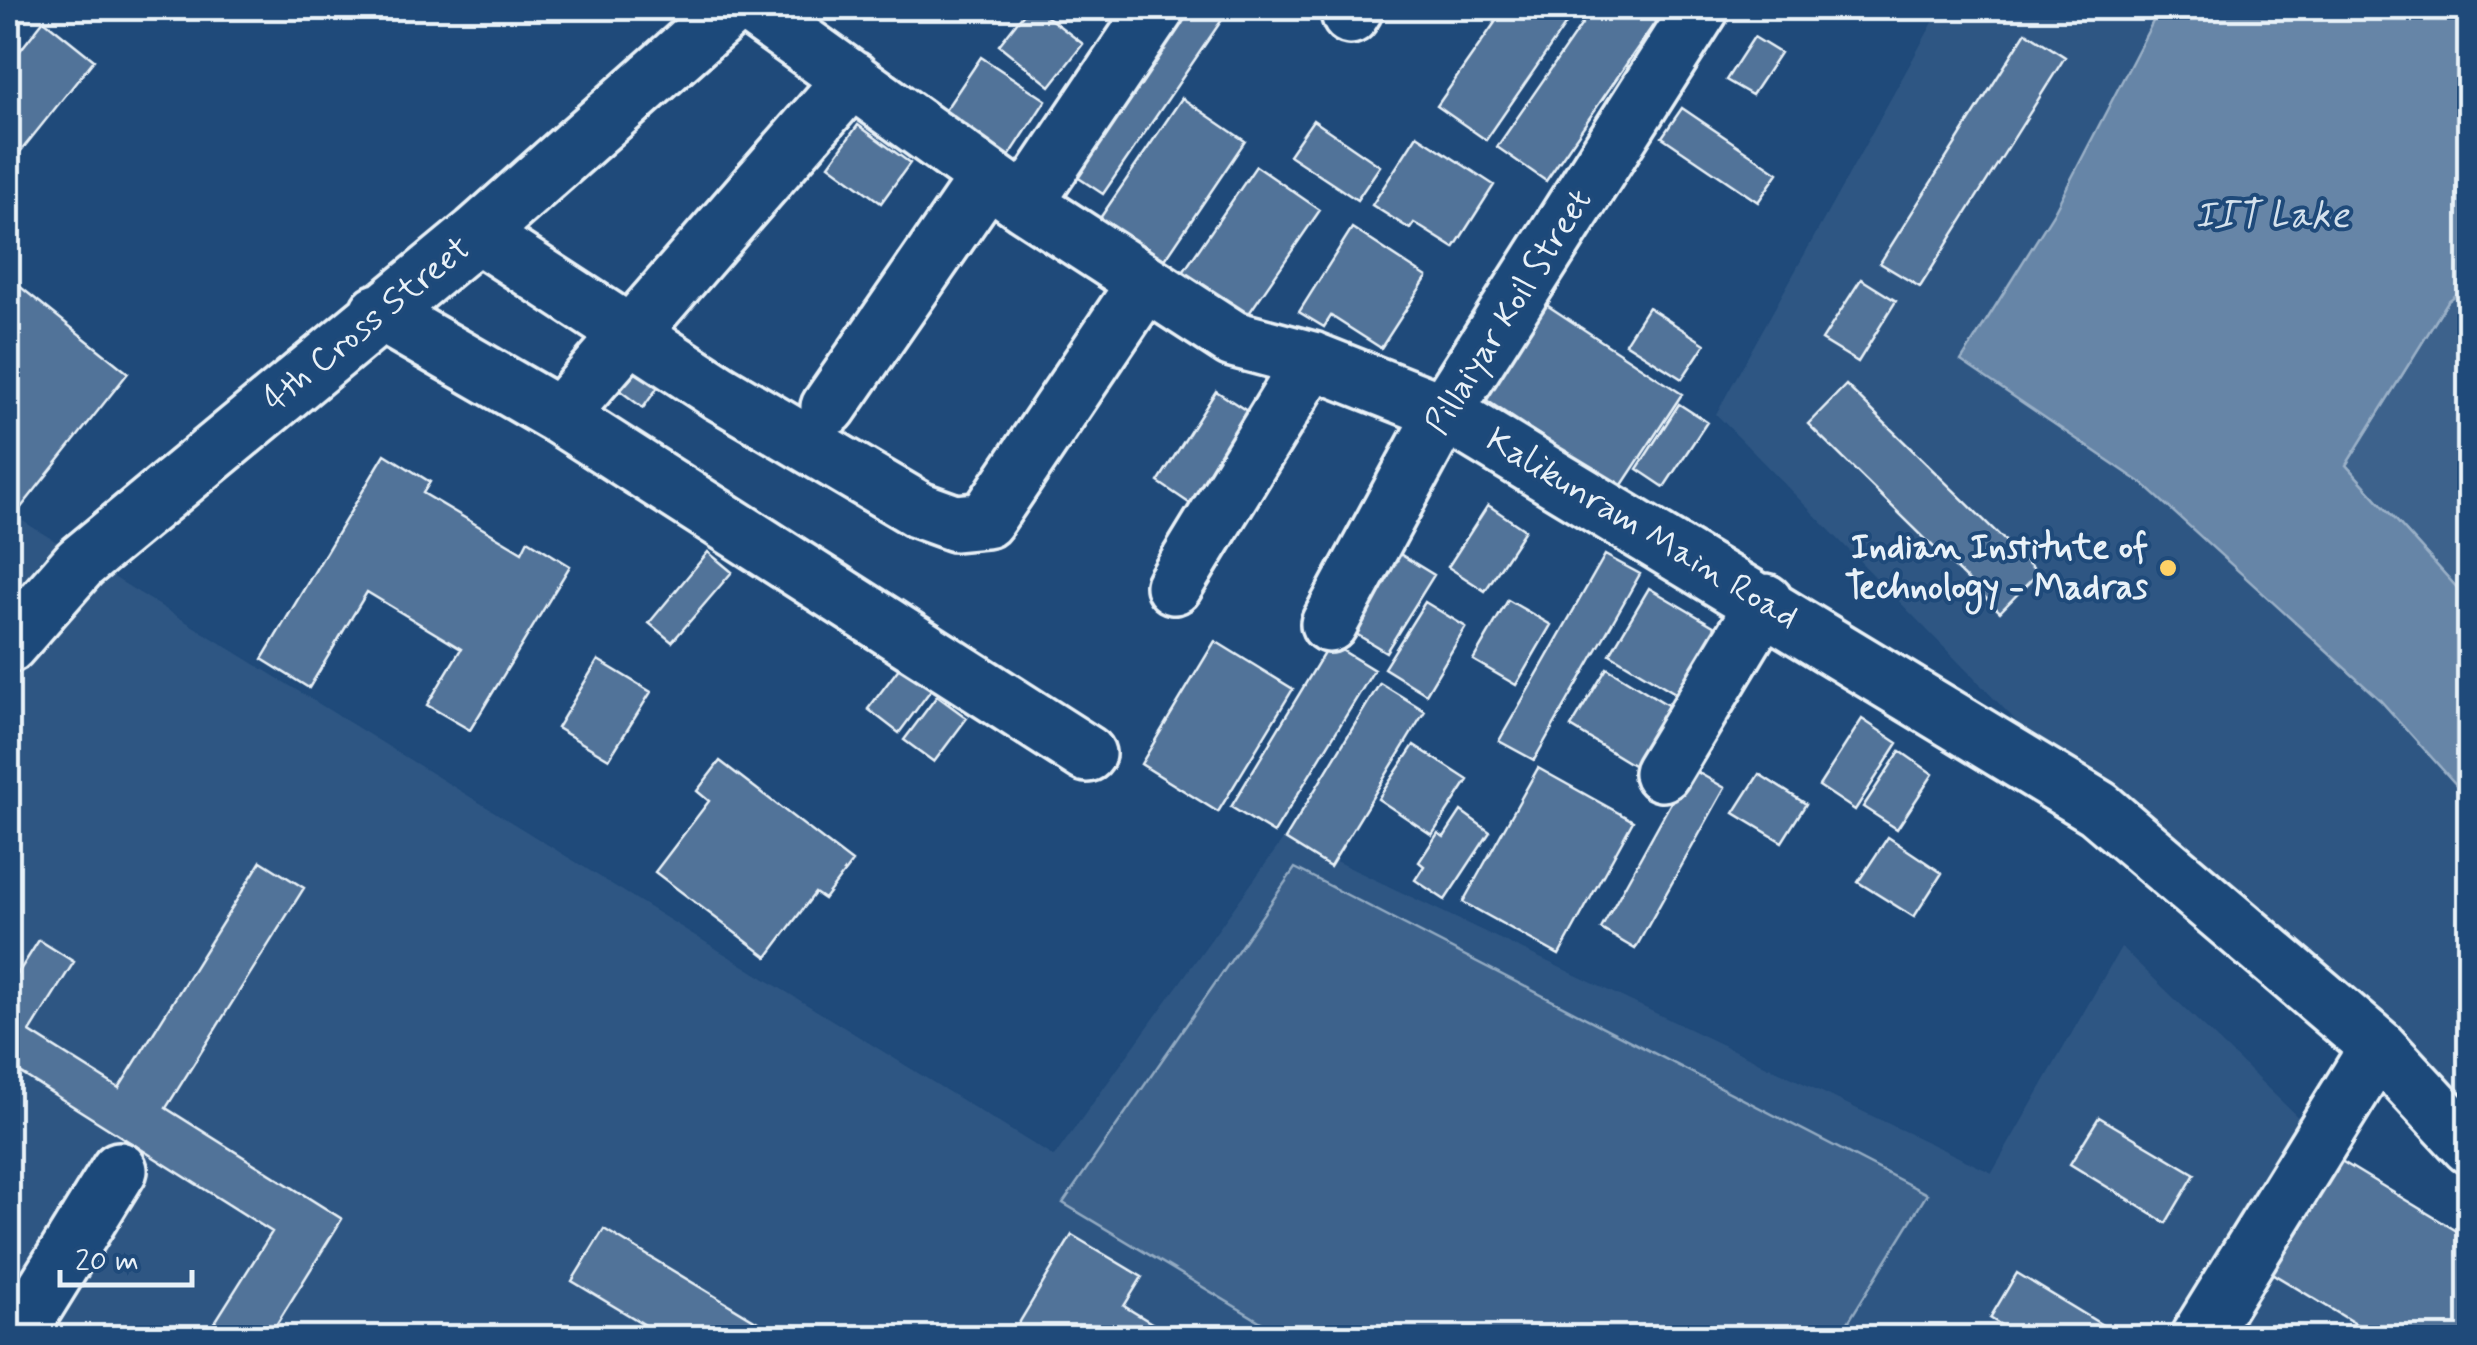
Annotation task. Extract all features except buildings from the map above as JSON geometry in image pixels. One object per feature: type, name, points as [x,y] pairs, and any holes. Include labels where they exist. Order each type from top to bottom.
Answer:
[{"type":"street","name":"4th Cross Street","points":[[8,645],[80,563],[378,312],[477,234],[731,8]]},
{"type":"street","name":"Kalikunram Main Road","points":[[752,8],[1006,191],[1144,285],[1233,338],[1312,360],[1444,412],[1765,602],[2098,808],[2378,1048],[2470,1146]]},
{"type":"street","points":[[830,407],[1157,8]]},
{"type":"street","name":"Pillaiyar Koil Street","points":[[1329,624],[1444,412],[1702,8]]},
{"type":"street","points":[[558,416],[852,79]]},
{"type":"street","points":[[477,234],[629,334],[918,510],[955,523],[986,520],[1144,285]]},
{"type":"street","points":[[378,312],[558,416],[1088,754]]},
{"type":"street","points":[[1174,586],[1312,360]]},
{"type":"street","points":[[1662,773],[1765,602]]},
{"type":"street","points":[[2198,1338],[2378,1048]]},
{"type":"street","points":[[16,1338],[120,1170]]},
{"type":"shaded area","name":"Indian Institute of Technology - Madras","points":[[1941,8],[2469,8],[2469,1153],[2017,722],[1716,414]]},
{"type":"shaded area","points":[[2469,285],[2469,601],[2346,465],[2448,301]]},
{"type":"shaded area","points":[[8,512],[1054,1157],[1285,837],[1992,1173],[2121,947],[2469,1282],[2469,1337],[8,1337]]},
{"type":"shaded area","points":[[1295,868],[1927,1194],[1839,1337],[1286,1337],[1063,1203]]},
{"type":"water","name":"IIT Lake","points":[[2160,8],[2469,8],[2469,285],[2448,301],[2346,465],[2469,601],[2469,799],[2380,700],[2143,484],[1961,361],[2053,214]]},
{"type":"place","name":"Indian Institute of Technology - Madras","points":[[2168,568]]}]
